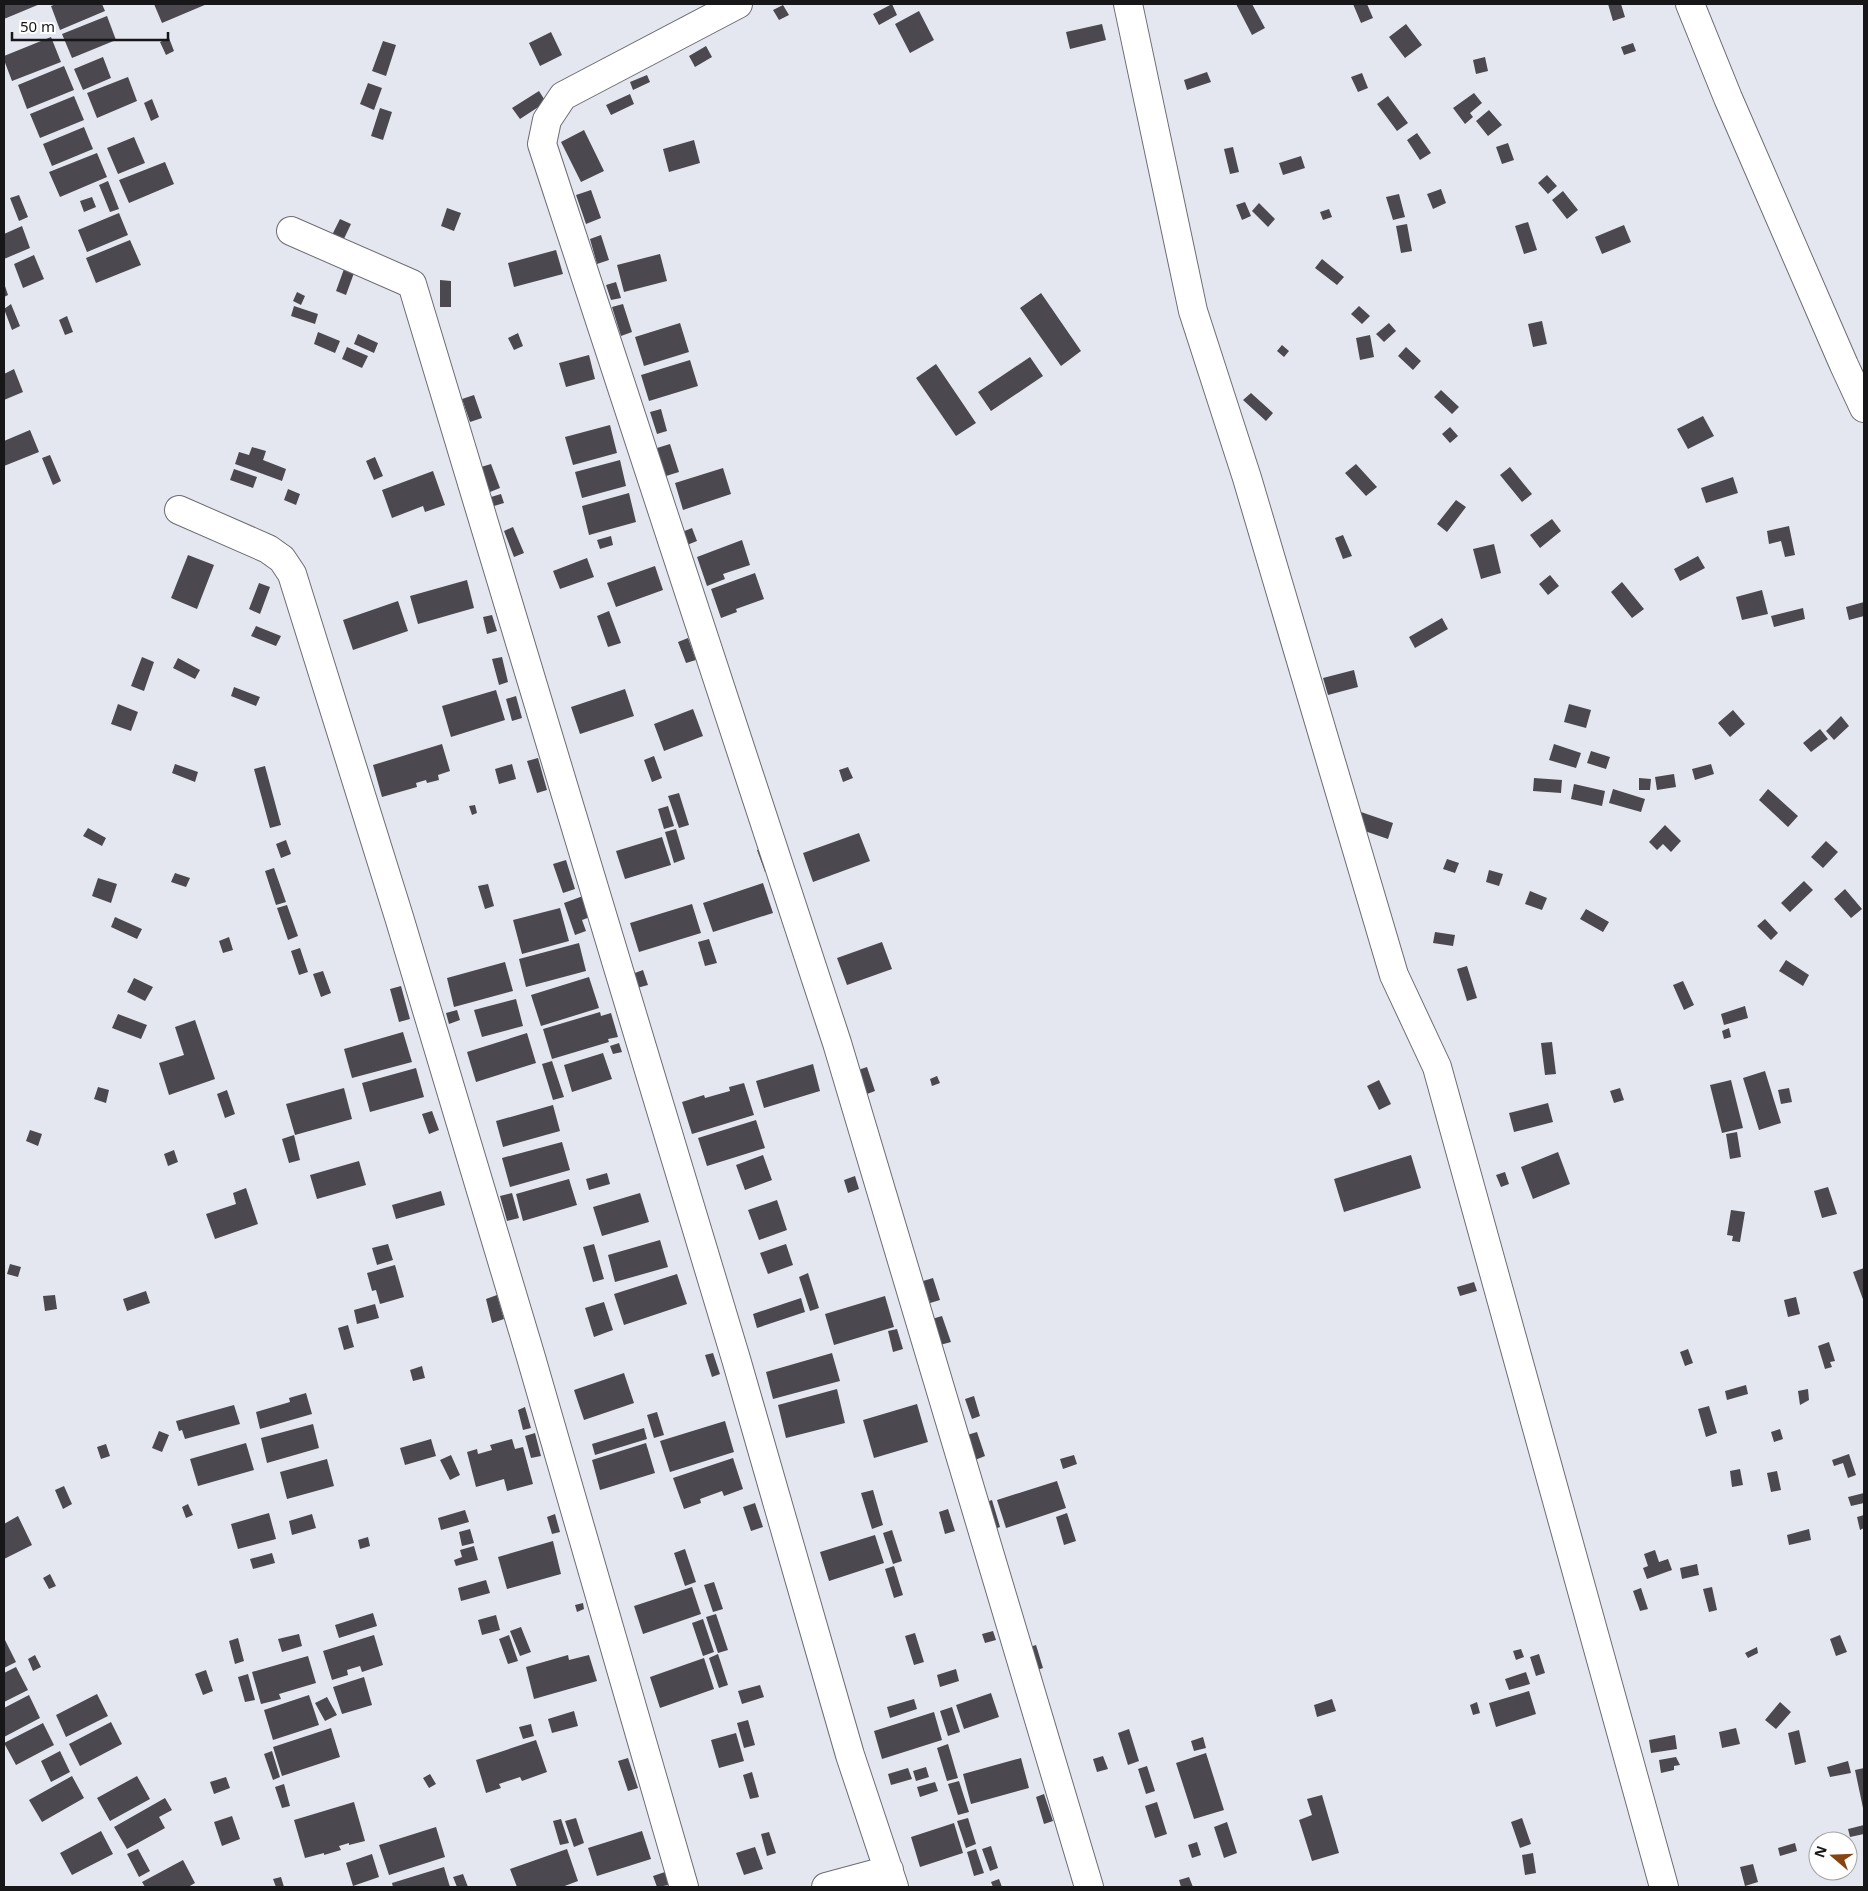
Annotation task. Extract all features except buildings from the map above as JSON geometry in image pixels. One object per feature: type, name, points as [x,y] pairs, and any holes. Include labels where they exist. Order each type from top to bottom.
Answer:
[{"type":"street","points":[[738,4],[563,96],[547,120],[542,144],[837,1043],[1089,1887]]},
{"type":"street","points":[[1128,4],[1193,311],[1247,478],[1394,974],[1437,1067],[1664,1887]]},
{"type":"street","points":[[1690,4],[1731,107],[1864,408]]},
{"type":"street","points":[[291,231],[412,284],[736,1360],[850,1756],[891,1879],[826,1887]]},
{"type":"street","points":[[179,510],[268,549],[282,558],[292,574],[399,916],[527,1345],[684,1887]]}]
